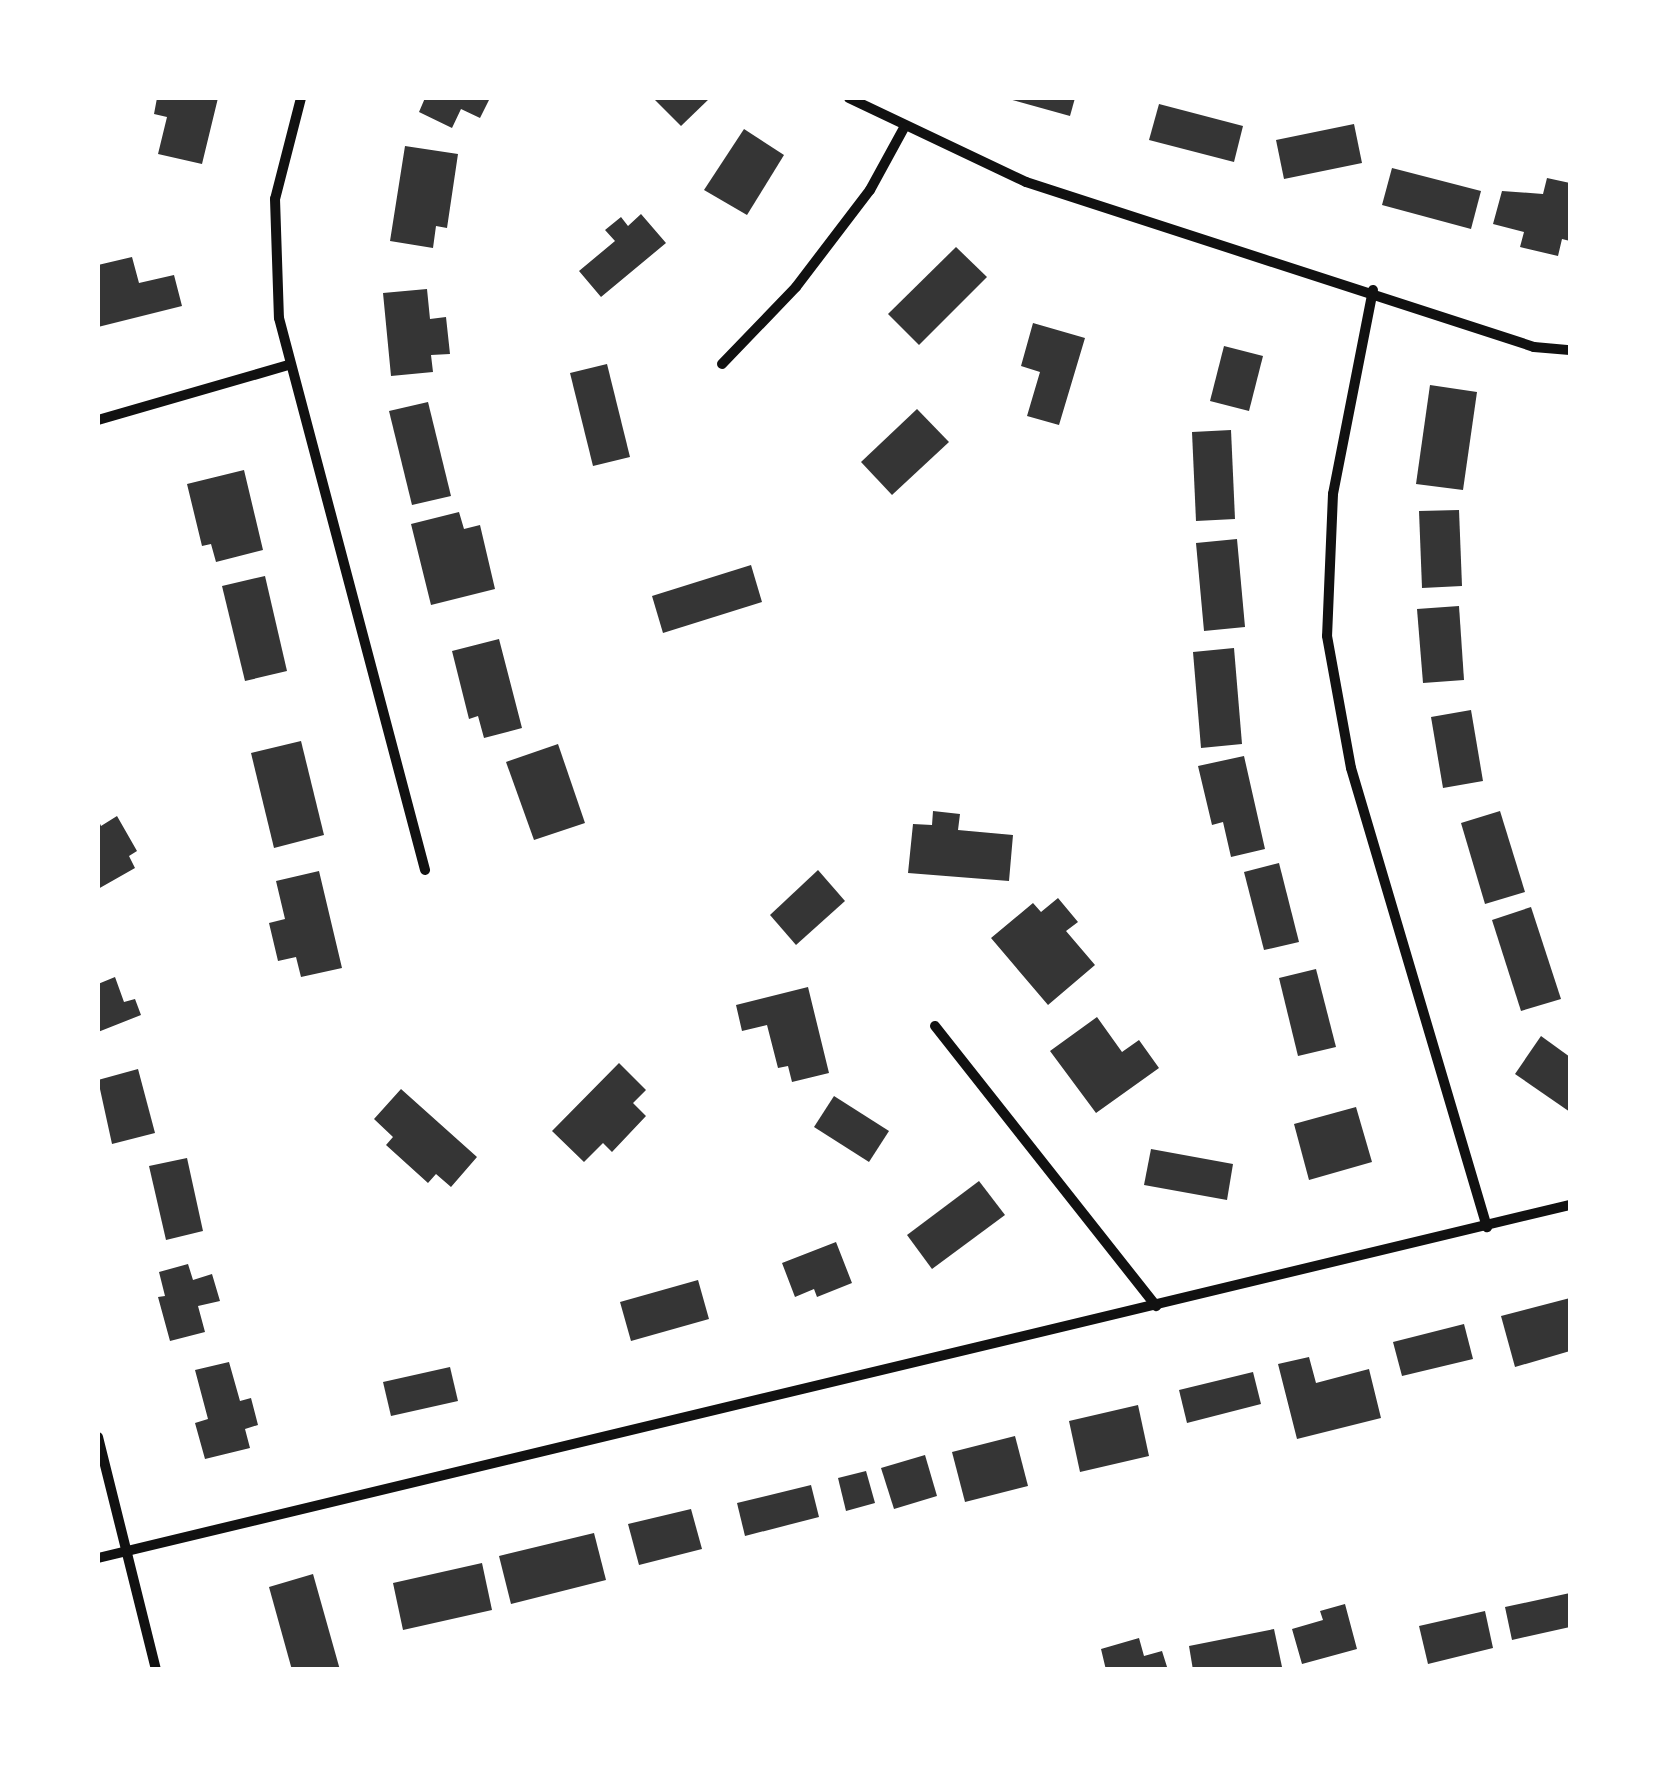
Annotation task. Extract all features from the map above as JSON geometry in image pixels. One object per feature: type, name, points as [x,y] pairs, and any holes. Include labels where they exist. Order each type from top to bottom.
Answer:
[{"type":"street","points":[[301,98],[273,221],[289,365],[425,870]]},
{"type":"street","points":[[849,98],[904,128],[1026,182],[1373,290],[1534,347],[1570,350]]},
{"type":"street","points":[[722,364],[817,260],[870,190],[904,128]]},
{"type":"street","points":[[1373,290],[1333,494],[1327,636],[1351,768],[1487,1227]]},
{"type":"street","points":[[98,420],[289,365]]},
{"type":"street","points":[[936,1026],[1156,1306]]},
{"type":"street","points":[[98,1558],[1570,1205]]},
{"type":"street","points":[[98,1437],[156,1670]]},
{"type":"building","points":[[157,98],[218,98],[202,164],[158,154],[167,117],[154,114]]},
{"type":"building","points":[[425,98],[490,98],[480,118],[461,109],[452,128],[419,112]]},
{"type":"building","points":[[653,98],[710,98],[681,126]]},
{"type":"building","points":[[1005,98],[1075,98],[1070,116]]},
{"type":"building","points":[[1159,104],[1243,126],[1234,162],[1149,140]]},
{"type":"building","points":[[1354,124],[1362,163],[1284,179],[1276,140]]},
{"type":"building","points":[[744,129],[784,155],[747,215],[704,190]]},
{"type":"building","points":[[405,146],[458,154],[447,228],[436,226],[433,248],[390,241]]},
{"type":"building","points":[[1392,168],[1481,191],[1471,229],[1382,205]]},
{"type":"building","points":[[1547,178],[1570,183],[1570,241],[1562,239],[1558,256],[1520,247],[1524,232],[1493,224],[1502,191],[1543,194]]},
{"type":"building","points":[[641,214],[666,243],[601,297],[579,271],[615,241],[605,230],[621,217],[628,226]]},
{"type":"building","points":[[956,247],[987,277],[919,345],[888,314]]},
{"type":"building","points":[[132,257],[139,283],[174,275],[182,306],[98,327],[98,265]]},
{"type":"building","points":[[427,289],[430,319],[446,317],[450,354],[431,355],[433,372],[391,376],[383,293]]},
{"type":"building","points":[[1033,323],[1085,338],[1059,425],[1027,416],[1040,372],[1021,366]]},
{"type":"building","points":[[1224,346],[1263,356],[1249,411],[1210,401]]},
{"type":"building","points":[[607,364],[630,457],[593,466],[570,373]]},
{"type":"building","points":[[1430,385],[1477,392],[1463,490],[1416,484]]},
{"type":"building","points":[[428,402],[451,496],[412,505],[389,411]]},
{"type":"building","points":[[917,409],[949,442],[892,495],[861,462]]},
{"type":"building","points":[[1231,430],[1235,519],[1196,521],[1192,432]]},
{"type":"building","points":[[244,470],[263,550],[216,562],[211,544],[202,546],[187,484]]},
{"type":"building","points":[[1459,510],[1462,586],[1422,588],[1419,511]]},
{"type":"building","points":[[459,512],[464,529],[480,525],[495,589],[431,605],[411,524]]},
{"type":"building","points":[[1237,539],[1245,627],[1204,631],[1196,543]]},
{"type":"building","points":[[751,565],[762,602],[663,633],[652,596]]},
{"type":"building","points":[[265,576],[287,671],[245,681],[222,586]]},
{"type":"building","points":[[1459,606],[1464,680],[1423,683],[1417,609]]},
{"type":"building","points":[[499,639],[522,728],[484,738],[478,716],[469,719],[452,651]]},
{"type":"building","points":[[1234,648],[1242,744],[1201,748],[1193,652]]},
{"type":"building","points":[[1471,710],[1483,781],[1443,788],[1431,717]]},
{"type":"building","points":[[301,741],[324,835],[274,848],[251,753]]},
{"type":"building","points":[[558,744],[585,823],[534,840],[506,762]]},
{"type":"building","points":[[1244,756],[1265,849],[1231,857],[1223,822],[1212,825],[1198,766]]},
{"type":"building","points":[[933,811],[960,814],[958,830],[1013,835],[1009,881],[908,873],[913,824],[932,825]]},
{"type":"building","points":[[1500,811],[1525,892],[1485,904],[1461,823]]},
{"type":"building","points":[[117,816],[137,851],[129,856],[135,868],[98,889],[98,819],[101,826]]},
{"type":"building","points":[[1279,863],[1299,942],[1264,950],[1244,872]]},
{"type":"building","points":[[818,870],[845,901],[796,945],[770,915]]},
{"type":"building","points":[[319,871],[342,968],[301,977],[296,957],[278,961],[269,923],[285,919],[276,881]]},
{"type":"building","points":[[1058,898],[1078,922],[1066,931],[1095,965],[1048,1005],[991,938],[1033,903],[1041,912]]},
{"type":"building","points":[[1531,907],[1561,999],[1521,1011],[1492,920]]},
{"type":"building","points":[[1316,969],[1336,1047],[1298,1056],[1279,978]]},
{"type":"building","points":[[115,977],[124,1002],[135,999],[141,1015],[98,1032],[98,984]]},
{"type":"building","points":[[808,987],[829,1073],[792,1082],[788,1066],[778,1068],[767,1025],[742,1031],[736,1005]]},
{"type":"building","points":[[1097,1017],[1122,1052],[1139,1040],[1159,1068],[1096,1113],[1050,1051]]},
{"type":"building","points":[[1541,1036],[1570,1057],[1570,1112],[1515,1074]]},
{"type":"building","points":[[619,1063],[646,1090],[633,1103],[646,1116],[612,1152],[603,1143],[584,1162],[552,1131]]},
{"type":"building","points":[[138,1069],[155,1133],[112,1144],[98,1080]]},
{"type":"building","points":[[401,1089],[477,1157],[451,1187],[436,1174],[428,1183],[386,1145],[393,1137],[374,1119]]},
{"type":"building","points":[[834,1096],[889,1131],[869,1162],[814,1127]]},
{"type":"building","points":[[1356,1107],[1372,1162],[1309,1180],[1294,1124]]},
{"type":"building","points":[[1151,1149],[1233,1164],[1227,1200],[1144,1185]]},
{"type":"building","points":[[187,1158],[203,1231],[166,1240],[149,1166]]},
{"type":"building","points":[[979,1181],[1005,1215],[932,1269],[907,1235]]},
{"type":"building","points":[[836,1242],[852,1283],[817,1297],[814,1289],[795,1297],[782,1263]]},
{"type":"building","points":[[188,1264],[193,1280],[212,1274],[220,1301],[198,1306],[205,1332],[170,1341],[158,1297],[165,1296],[159,1272]]},
{"type":"building","points":[[698,1280],[709,1319],[631,1341],[620,1302]]},
{"type":"building","points":[[1570,1298],[1570,1351],[1515,1367],[1501,1316]]},
{"type":"building","points":[[1464,1324],[1473,1359],[1402,1376],[1393,1342]]},
{"type":"building","points":[[1309,1357],[1316,1383],[1369,1369],[1381,1418],[1297,1439],[1278,1364]]},
{"type":"building","points":[[229,1362],[240,1401],[251,1398],[258,1425],[245,1429],[250,1448],[205,1459],[195,1423],[208,1419],[195,1370]]},
{"type":"building","points":[[450,1367],[458,1401],[391,1416],[383,1382]]},
{"type":"building","points":[[1253,1372],[1261,1404],[1187,1423],[1179,1390]]},
{"type":"building","points":[[1138,1405],[1149,1456],[1080,1472],[1069,1421]]},
{"type":"building","points":[[1015,1436],[1028,1486],[965,1502],[952,1452]]},
{"type":"building","points":[[925,1455],[937,1496],[894,1509],[881,1468]]},
{"type":"building","points":[[866,1471],[875,1503],[846,1511],[838,1478]]},
{"type":"building","points":[[811,1485],[819,1517],[745,1536],[737,1503]]},
{"type":"building","points":[[691,1509],[702,1549],[639,1565],[628,1524]]},
{"type":"building","points":[[594,1533],[606,1580],[511,1604],[499,1556]]},
{"type":"building","points":[[482,1563],[492,1610],[403,1630],[393,1583]]},
{"type":"building","points":[[313,1574],[340,1670],[292,1670],[269,1587]]},
{"type":"building","points":[[1570,1593],[1570,1627],[1512,1640],[1505,1607]]},
{"type":"building","points":[[1345,1604],[1357,1649],[1302,1664],[1292,1629],[1323,1620],[1320,1611]]},
{"type":"building","points":[[1485,1611],[1493,1648],[1428,1664],[1419,1626]]},
{"type":"building","points":[[1274,1629],[1282,1667],[1193,1670],[1189,1646]]},
{"type":"building","points":[[1139,1638],[1144,1656],[1162,1651],[1168,1670],[1106,1670],[1101,1649]]}]
